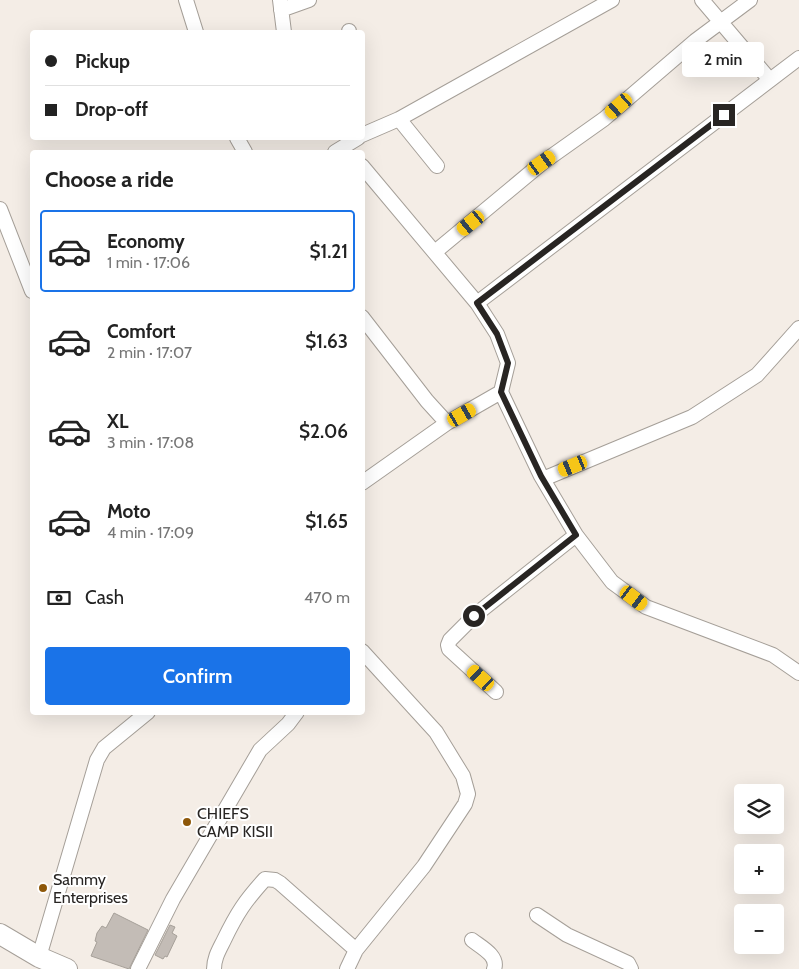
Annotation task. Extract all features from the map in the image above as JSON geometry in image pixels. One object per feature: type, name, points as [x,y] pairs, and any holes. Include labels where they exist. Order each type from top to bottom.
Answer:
[{"type":"highway","points":[[0,934],[39,957],[67,969]]},
{"type":"street","points":[[186,0],[195,30]]},
{"type":"street","points":[[284,30],[281,5],[309,0]]},
{"type":"street","points":[[365,134],[399,119],[612,0]]},
{"type":"street","points":[[702,0],[770,80]]},
{"type":"street","points":[[435,252],[542,163],[604,119],[695,41],[750,0]]},
{"type":"street","points":[[477,303],[799,58]]},
{"type":"street","points":[[399,119],[437,166]]},
{"type":"street","points":[[342,147],[354,140]]},
{"type":"street","points":[[365,170],[477,303],[497,334],[508,363],[501,392],[543,479],[576,535],[612,582],[646,607],[773,655],[799,673]]},
{"type":"street","points":[[0,209],[30,286]]},
{"type":"street","points":[[365,321],[447,424]]},
{"type":"street","points":[[543,479],[692,417],[757,375],[799,328]]},
{"type":"street","points":[[365,481],[447,424],[501,392]]},
{"type":"street","points":[[496,692],[452,652],[448,645],[450,640],[474,616],[576,535]]},
{"type":"street","points":[[347,969],[356,950],[424,866],[465,804],[468,794],[463,776],[436,732],[365,653]]},
{"type":"street","points":[[39,957],[97,760],[104,748],[144,715]]},
{"type":"street","points":[[138,969],[173,899],[260,750],[288,724],[295,715]]},
{"type":"street","points":[[214,969],[214,960],[236,915],[248,898],[265,879],[269,878],[280,884],[356,950]]},
{"type":"street","points":[[537,915],[573,938],[628,963],[631,969]]},
{"type":"street","points":[[472,940],[493,957],[494,969]]},
{"type":"building","points":[[114,913],[148,930],[129,969],[91,956],[97,942],[95,941],[97,933],[102,926],[106,928]]},
{"type":"building","points":[[170,925],[175,927],[172,933],[177,936],[167,957],[165,956],[163,959],[155,955]]},
{"type":"place","name":"CHIEFS CAMP KISII","points":[[187,822]]},
{"type":"place","name":"Sammy Enterprises","points":[[43,888]]},
{"type":"route","points":[[474,616],[576,535],[541,476],[501,392],[508,363],[497,334],[477,303],[724,115]]}]
